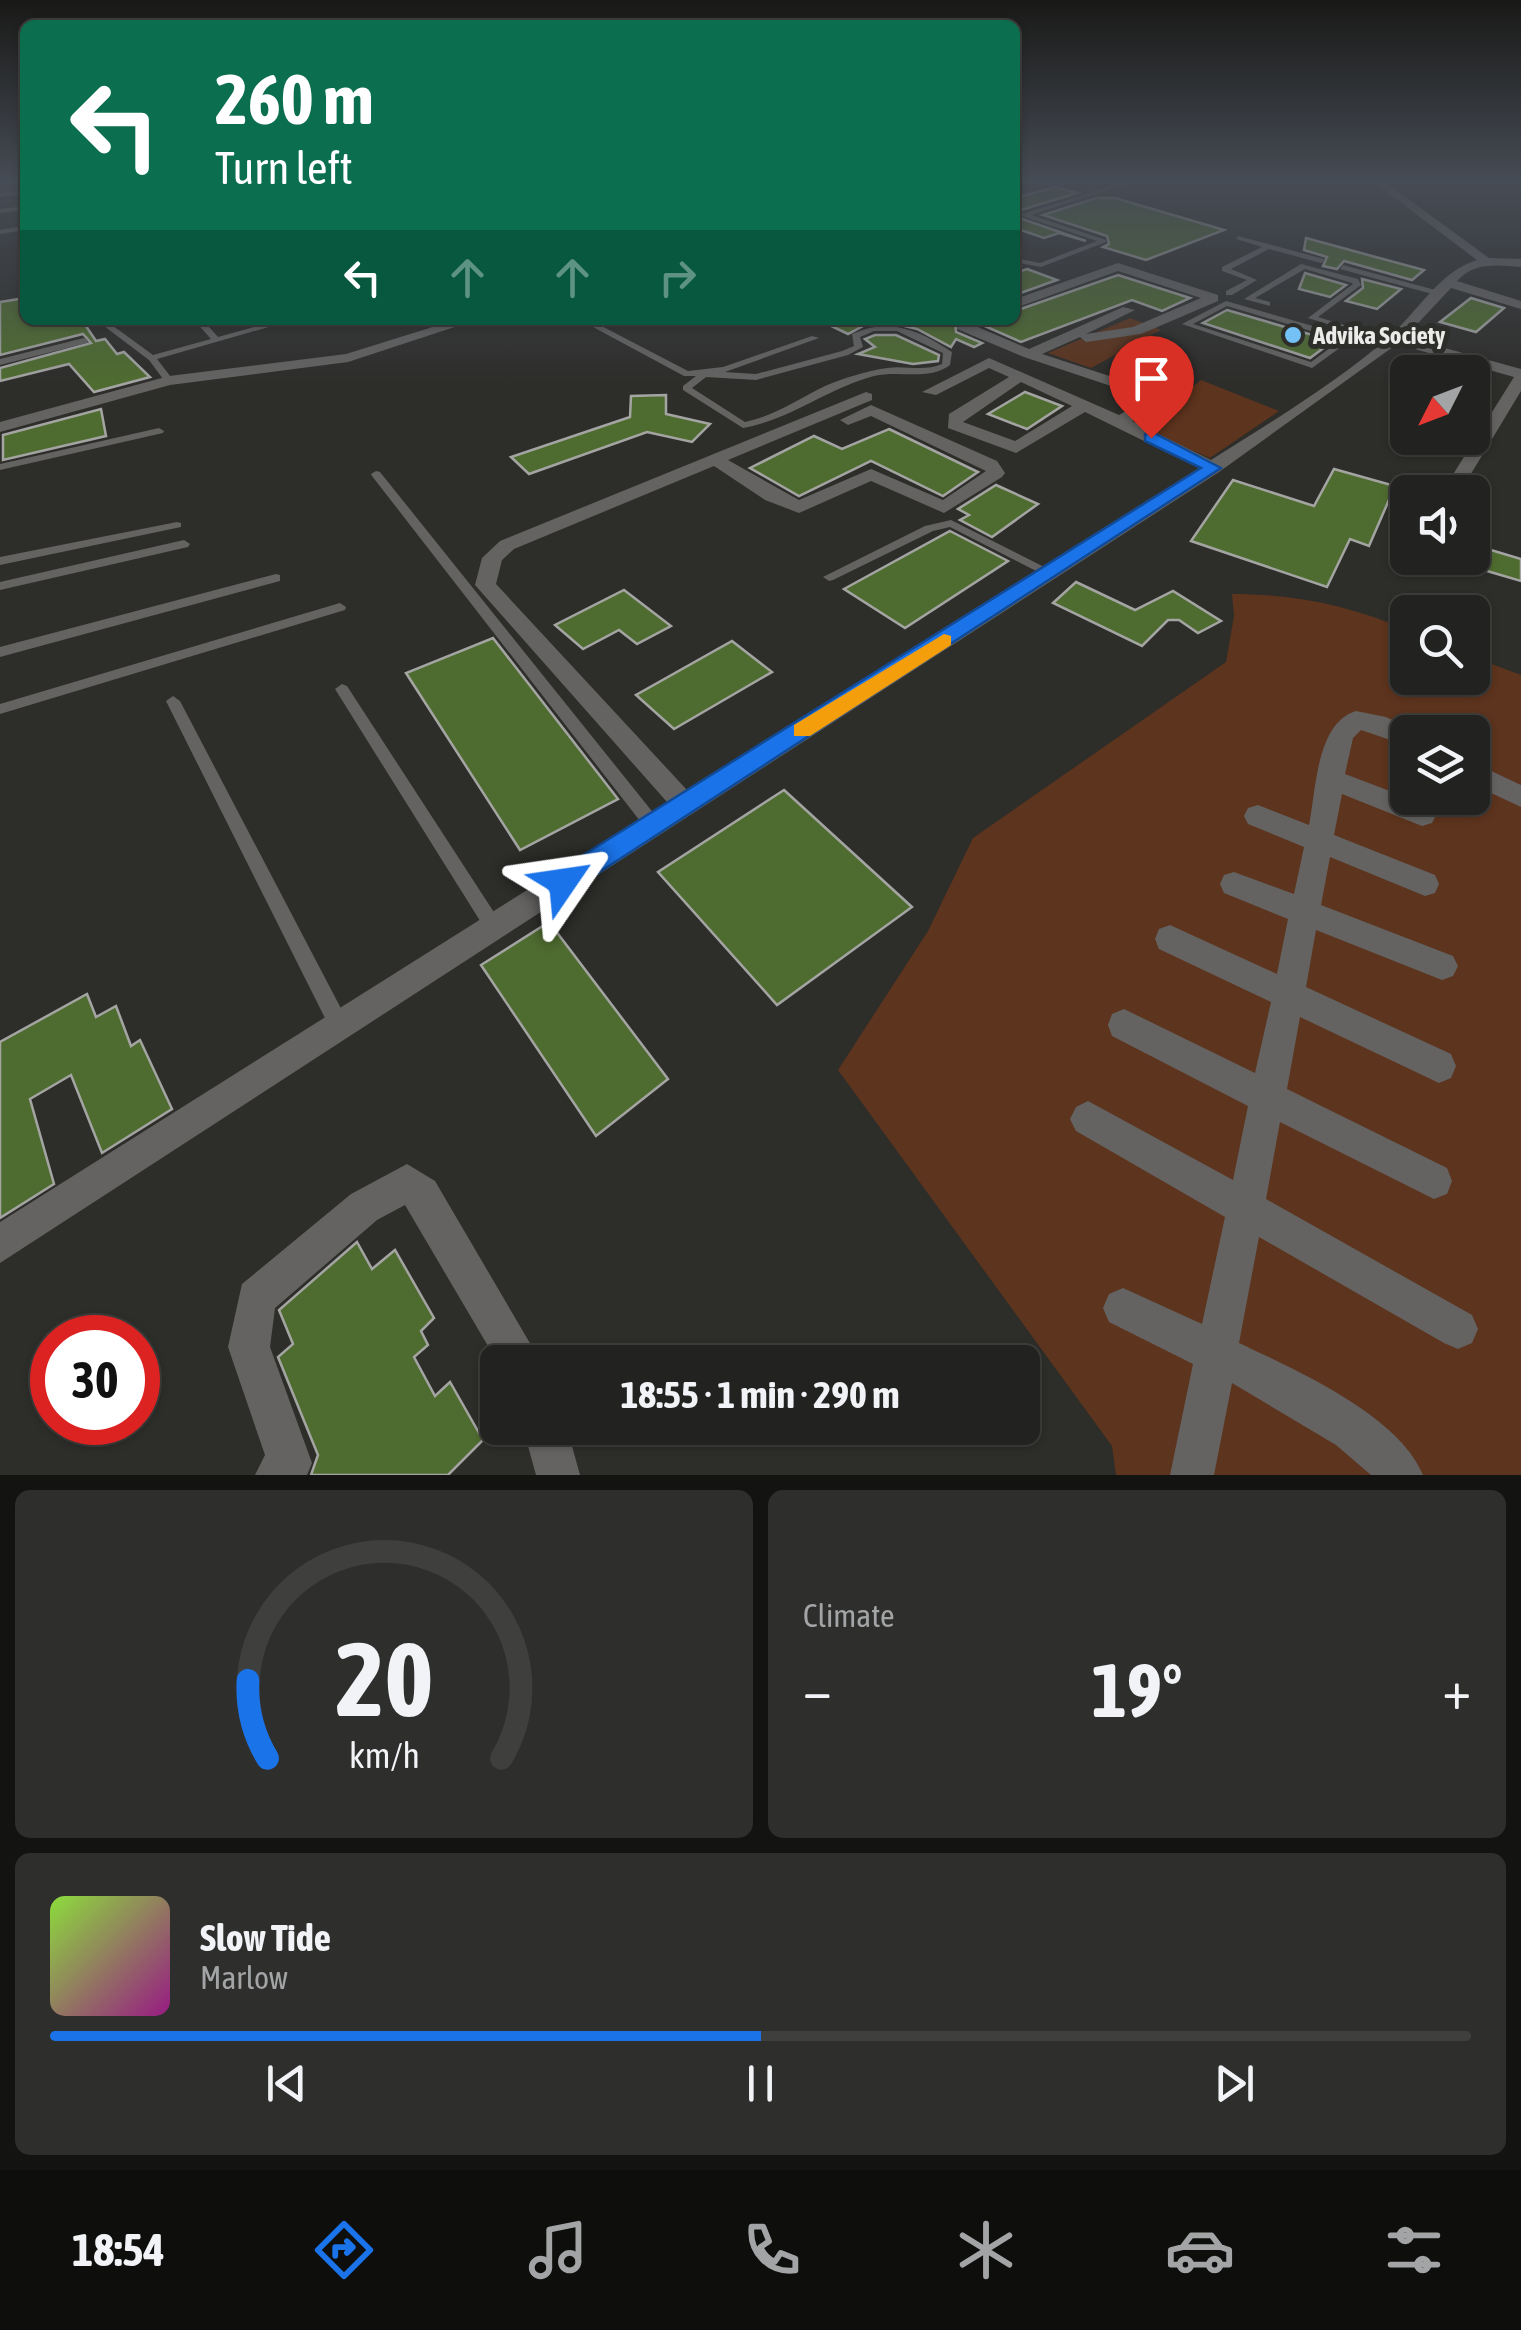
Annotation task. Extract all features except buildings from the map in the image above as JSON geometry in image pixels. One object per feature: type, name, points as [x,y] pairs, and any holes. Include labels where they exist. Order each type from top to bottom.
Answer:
[{"type":"street","points":[[1434,249],[1457,276],[1521,305]]},
{"type":"street","points":[[0,1244],[1213,468],[1389,344],[1457,276],[1521,263]]},
{"type":"street","points":[[1020,302],[1118,267],[1213,298],[1148,327],[1090,336],[1036,356]]},
{"type":"street","points":[[1457,276],[1521,288]]},
{"type":"street","points":[[1036,356],[1128,310]]},
{"type":"street","points":[[0,427],[169,381],[348,358],[454,325]]},
{"type":"street","points":[[964,325],[1036,356],[1138,388],[1146,395],[1138,410],[1120,422]]},
{"type":"street","points":[[1389,344],[1521,376],[1461,475]]},
{"type":"street","points":[[930,392],[982,362],[1021,376],[1213,468]]},
{"type":"street","points":[[1138,388],[1181,363]]},
{"type":"street","points":[[1021,376],[955,417],[954,424],[1016,448],[1084,406]]},
{"type":"street","points":[[1100,376],[1096,390],[1138,410]]},
{"type":"street","points":[[724,465],[866,398]]},
{"type":"street","points":[[684,805],[485,584],[485,572],[508,545],[871,410],[996,470],[944,507],[871,474],[799,507],[772,496],[724,465]]},
{"type":"street","points":[[1192,1475],[1341,734],[1356,720],[1390,729]]},
{"type":"street","points":[[1330,779],[1422,816]]},
{"type":"street","points":[[1490,782],[1521,798]]},
{"type":"street","points":[[1258,816],[1425,884]]},
{"type":"street","points":[[1234,884],[1442,966]]},
{"type":"street","points":[[1170,940],[1439,1066]]},
{"type":"street","points":[[1124,1025],[1434,1181]]},
{"type":"street","points":[[1088,1119],[1458,1329]]},
{"type":"street","points":[[277,1475],[290,1463],[249,1347],[256,1298],[364,1207],[406,1183],[422,1194],[510,1345]]},
{"type":"street","points":[[1123,1308],[1216,1354],[1379,1446],[1401,1475]]},
{"type":"street","points":[[550,1445],[558,1475]]},
{"type":"lane","points":[[1020,261],[1042,265],[1084,249]]},
{"type":"lane","points":[[1230,293],[1254,280],[1224,269],[1263,249]]},
{"type":"lane","points":[[1287,249],[1457,276]]},
{"type":"lane","points":[[1312,318],[1357,286],[1356,280],[1304,266],[1248,298],[1389,344]]},
{"type":"lane","points":[[1348,339],[1312,365],[1186,324],[1226,302],[1348,339],[1389,344]]},
{"type":"lane","points":[[107,325],[152,358],[169,381]]},
{"type":"lane","points":[[202,325],[216,340]]},
{"type":"lane","points":[[152,358],[271,325]]},
{"type":"lane","points":[[593,325],[687,374],[704,374],[756,377],[855,349],[860,344],[856,336],[873,328],[898,328],[948,352],[946,365],[938,371],[888,370],[817,394],[806,404],[765,422],[743,425],[686,388],[704,374],[815,338]]},
{"type":"lane","points":[[0,362],[84,341]]},
{"type":"lane","points":[[0,467],[158,431]]},
{"type":"lane","points":[[376,474],[652,826]]},
{"type":"lane","points":[[829,577],[929,528],[951,523],[1050,573]]},
{"type":"lane","points":[[0,561],[177,524]]},
{"type":"lane","points":[[0,586],[184,544]]},
{"type":"lane","points":[[0,652],[276,578]]},
{"type":"lane","points":[[0,709],[340,607]]},
{"type":"lane","points":[[342,689],[493,926]]},
{"type":"lane","points":[[173,700],[340,1025]]},
{"type":"shaded area","points":[[1130,318],[1161,330],[1091,368],[1048,353]]},
{"type":"shaded area","points":[[1201,380],[1279,411],[1210,458],[1142,429]]},
{"type":"shaded area","points":[[1232,594],[1278,596],[1321,603],[1390,624],[1390,695],[1490,695],[1490,663],[1521,675],[1521,1475],[1116,1475],[1112,1446],[838,1070],[928,931],[973,838],[1226,662],[1234,616]]},
{"type":"slow traffic","points":[[802,731],[944,640]]},
{"type":"place","name":"Advika Society","points":[[1293,335]]},
{"type":"route","points":[[563,882],[1213,468],[1151,438]]}]
